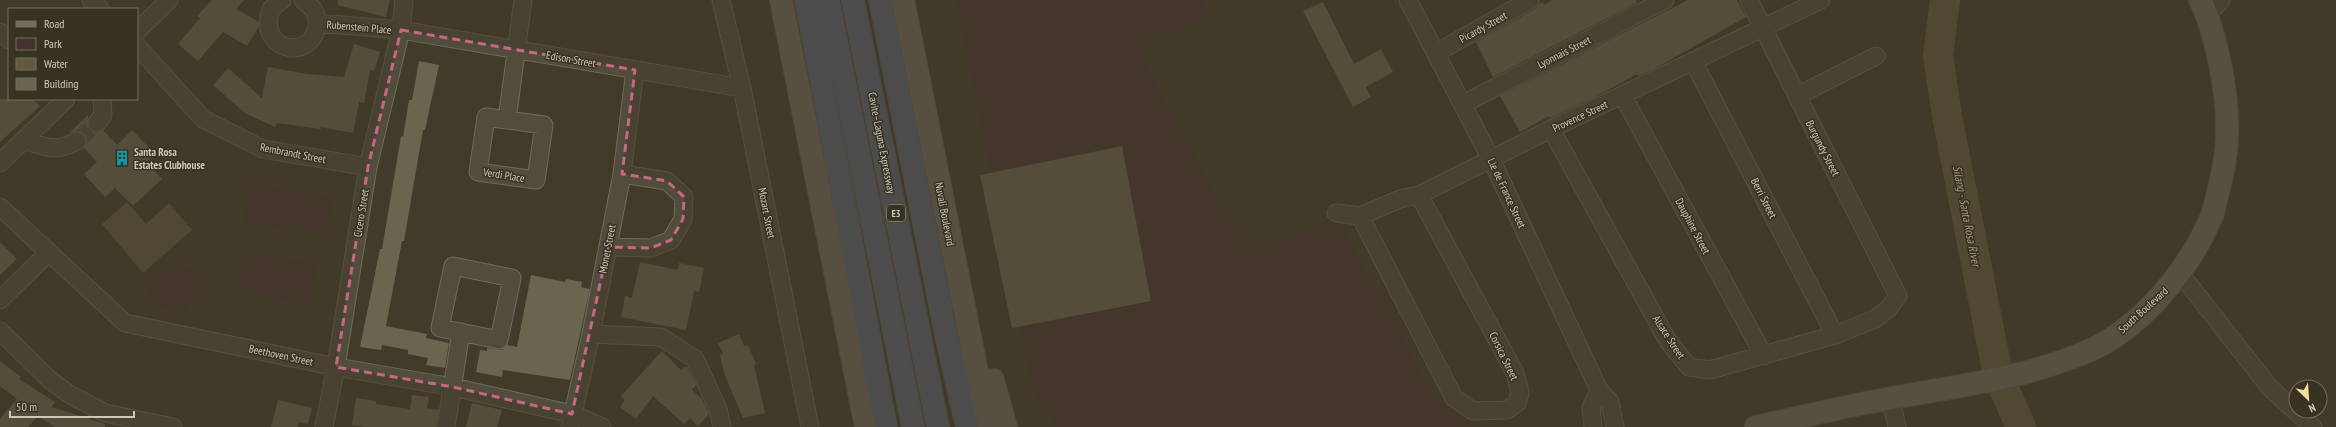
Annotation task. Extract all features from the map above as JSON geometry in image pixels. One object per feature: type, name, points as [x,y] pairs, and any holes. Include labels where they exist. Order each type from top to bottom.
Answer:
[{"type":"highway","points":[[806,0],[886,427]]},
{"type":"highway","name":"E3","points":[[828,0],[913,427]]},
{"type":"highway","name":"Cavite–Laguna Expressway","points":[[853,0],[938,427]]},
{"type":"highway","points":[[880,0],[946,335],[967,427]]},
{"type":"main road","points":[[781,0],[866,427]]},
{"type":"main road","name":"Nuvali Boulevard","points":[[903,0],[955,268],[988,427]]},
{"type":"main road","name":"South Boulevard","points":[[1756,427],[1891,398],[1948,390],[2043,368],[2088,352],[2126,328],[2164,293],[2180,273],[2211,219],[2223,171],[2228,130],[2221,67],[2210,5]]},
{"type":"main road","points":[[955,268],[984,337],[1006,427]]},
{"type":"street","points":[[91,0],[99,8]]},
{"type":"street","points":[[138,30],[169,0]]},
{"type":"street","name":"Rubenstein Place","points":[[282,0],[271,9],[267,27],[271,36],[277,43],[285,47],[294,48],[304,45],[314,36],[318,23],[316,14],[311,6],[304,0]]},
{"type":"street","name":"Cicero Street","points":[[324,427],[336,367],[368,167],[400,30],[404,0]]},
{"type":"street","points":[[508,120],[523,0]]},
{"type":"street","name":"Mozart Street","points":[[721,0],[742,88],[810,427]]},
{"type":"street","name":"Lle de France Street","points":[[1408,0],[1492,161],[1599,390],[1610,402],[1615,427]]},
{"type":"street","name":"Picardy Street","points":[[1436,53],[1530,0]]},
{"type":"street","name":"Lyonnais Street","points":[[1463,104],[1665,0]]},
{"type":"street","name":"Burgundy Street","points":[[1750,0],[1763,29],[1898,296]]},
{"type":"street","name":"Provence Street","points":[[1360,216],[1400,198],[1419,196],[1492,161],[1551,129],[1623,96],[1693,60],[1763,29],[1822,0]]},
{"type":"street","name":"Rubenstein Place","points":[[318,23],[400,30]]},
{"type":"street","name":"Edison Street","points":[[400,30],[742,88]]},
{"type":"street","name":"Rembrandt Street","points":[[138,47],[203,119],[263,149],[368,167]]},
{"type":"street","points":[[1797,96],[1876,56]]},
{"type":"street","name":"Berri Street","points":[[1693,60],[1835,335]]},
{"type":"street","name":"Monet Street","points":[[571,421],[591,334],[622,174],[635,70]]},
{"type":"street","name":"Dauphine Street","points":[[1623,96],[1764,356]]},
{"type":"street","points":[[0,164],[65,100]]},
{"type":"street","points":[[96,124],[103,115],[102,100]]},
{"type":"street","name":"Verdi Place","points":[[486,118],[508,120],[544,125],[536,180],[478,172],[486,118]]},
{"type":"street","name":"Alsace Street","points":[[1551,129],[1668,341],[1689,367],[1710,370],[1835,335],[1875,319],[1888,309],[1898,296]]},
{"type":"street","points":[[24,140],[49,148],[64,148],[77,141]]},
{"type":"street","points":[[608,247],[651,248],[672,240],[683,219],[684,197],[667,181],[622,174]]},
{"type":"street","name":"Corsica Street","points":[[1360,216],[1454,398],[1473,412],[1506,410],[1517,403],[1520,393],[1515,373],[1419,196]]},
{"type":"street","name":"Beethoven Street","points":[[0,207],[125,323],[336,367],[453,387],[571,421],[602,427]]},
{"type":"street","points":[[1336,213],[1360,216]]},
{"type":"street","points":[[0,300],[48,253]]},
{"type":"street","points":[[453,266],[512,278],[500,340],[462,332],[440,328],[453,266]]},
{"type":"street","points":[[2180,273],[2270,388],[2313,427]]},
{"type":"street","points":[[0,331],[50,380],[69,394],[105,413],[173,427]]},
{"type":"street","points":[[446,427],[462,332]]},
{"type":"street","points":[[591,334],[661,337],[695,358],[718,409],[722,427]]},
{"type":"street","points":[[1593,427],[1591,408],[1599,390]]},
{"type":"street","points":[[1891,398],[1897,427]]},
{"type":"highlighted area","points":[[401,30],[635,70],[622,174],[667,181],[684,197],[683,219],[671,240],[651,248],[608,247],[572,414],[453,387],[336,367],[368,167]]},
{"type":"green space","points":[[956,0],[1202,0],[1210,17],[1138,51],[1248,255],[1336,217],[1433,395],[1465,427],[1057,427],[1034,393]]},
{"type":"green space","points":[[250,184],[333,197],[326,236],[244,223]]},
{"type":"green space","points":[[244,252],[317,264],[310,305],[237,292]]},
{"type":"green space","points":[[166,262],[212,275],[185,312],[141,303]]},
{"type":"water","points":[[127,202],[146,224],[169,203],[192,230],[143,273],[102,224]]},
{"type":"building","points":[[212,0],[244,0],[236,9],[259,22],[259,26],[247,46],[223,32],[198,61],[178,44],[200,18],[197,16]]},
{"type":"building","points":[[338,0],[390,0],[386,17],[337,5]]},
{"type":"building","points":[[1552,0],[1636,0],[1637,3],[1493,77],[1476,42],[1535,9],[1539,4],[1543,2],[1544,5]]},
{"type":"building","points":[[1688,0],[1737,0],[1746,17],[1654,69],[1638,76],[1637,74],[1593,98],[1550,118],[1549,116],[1520,132],[1500,96]]},
{"type":"building","points":[[1323,2],[1354,64],[1381,49],[1393,72],[1366,87],[1371,97],[1353,107],[1303,11]]},
{"type":"building","points":[[354,44],[380,52],[374,71],[370,70],[364,103],[359,102],[353,133],[321,127],[321,129],[277,123],[275,127],[245,113],[213,85],[228,68],[262,98],[268,67],[307,74],[344,77]]},
{"type":"building","points":[[419,61],[439,65],[425,130],[423,130],[404,241],[402,241],[386,326],[427,334],[426,338],[449,343],[445,368],[426,365],[428,358],[408,354],[408,350],[382,345],[381,350],[360,347],[380,249],[382,249],[401,136],[403,137],[409,100],[412,100]]},
{"type":"building","points":[[0,99],[33,100],[40,106],[0,142]]},
{"type":"building","name":"Santa Rosa Estates Clubhouse","points":[[88,115],[88,127],[91,131],[96,133],[103,130],[117,145],[132,130],[155,154],[146,162],[162,179],[133,206],[115,188],[105,197],[84,174],[97,162],[84,148],[87,141],[83,133],[77,131],[69,133]]},
{"type":"building","points":[[1122,146],[1151,301],[1012,328],[980,175]]},
{"type":"building","points":[[0,242],[17,259],[0,275]]},
{"type":"building","points":[[640,262],[677,270],[679,263],[704,268],[699,292],[694,291],[686,330],[621,317],[625,296],[632,298]]},
{"type":"building","points":[[531,275],[565,282],[566,279],[582,282],[581,287],[590,289],[570,380],[503,370],[502,377],[476,372],[480,350],[487,351],[487,348],[502,350],[507,345],[517,347]]},
{"type":"building","points":[[739,334],[744,346],[748,345],[756,364],[754,365],[765,413],[743,418],[724,373],[720,355],[723,353],[718,343]]},
{"type":"building","points":[[662,351],[681,370],[687,366],[696,385],[692,390],[702,399],[709,414],[698,426],[690,418],[684,424],[653,396],[636,419],[620,407],[625,400],[621,396]]},
{"type":"building","points":[[0,361],[21,377],[19,379],[55,402],[52,407],[105,424],[105,427],[55,427],[38,416],[28,427],[0,427],[0,419],[17,399],[0,386]]},
{"type":"building","points":[[412,395],[429,397],[427,408],[439,410],[436,427],[366,427],[352,425],[356,398],[376,401],[376,404],[410,409]]},
{"type":"building","points":[[278,400],[312,408],[308,424],[299,422],[298,427],[271,427]]},
{"type":"building","points":[[472,403],[502,410],[497,427],[466,427]]},
{"type":"waterway","name":"Silang - Santa Rosa River","points":[[1945,0],[1938,55],[1947,116],[1998,375],[2021,427]]},
{"type":"tunnel","points":[[77,141],[97,123]]},
{"type":"place","name":"Santa Rosa Estates Clubhouse","points":[[122,158]]}]
